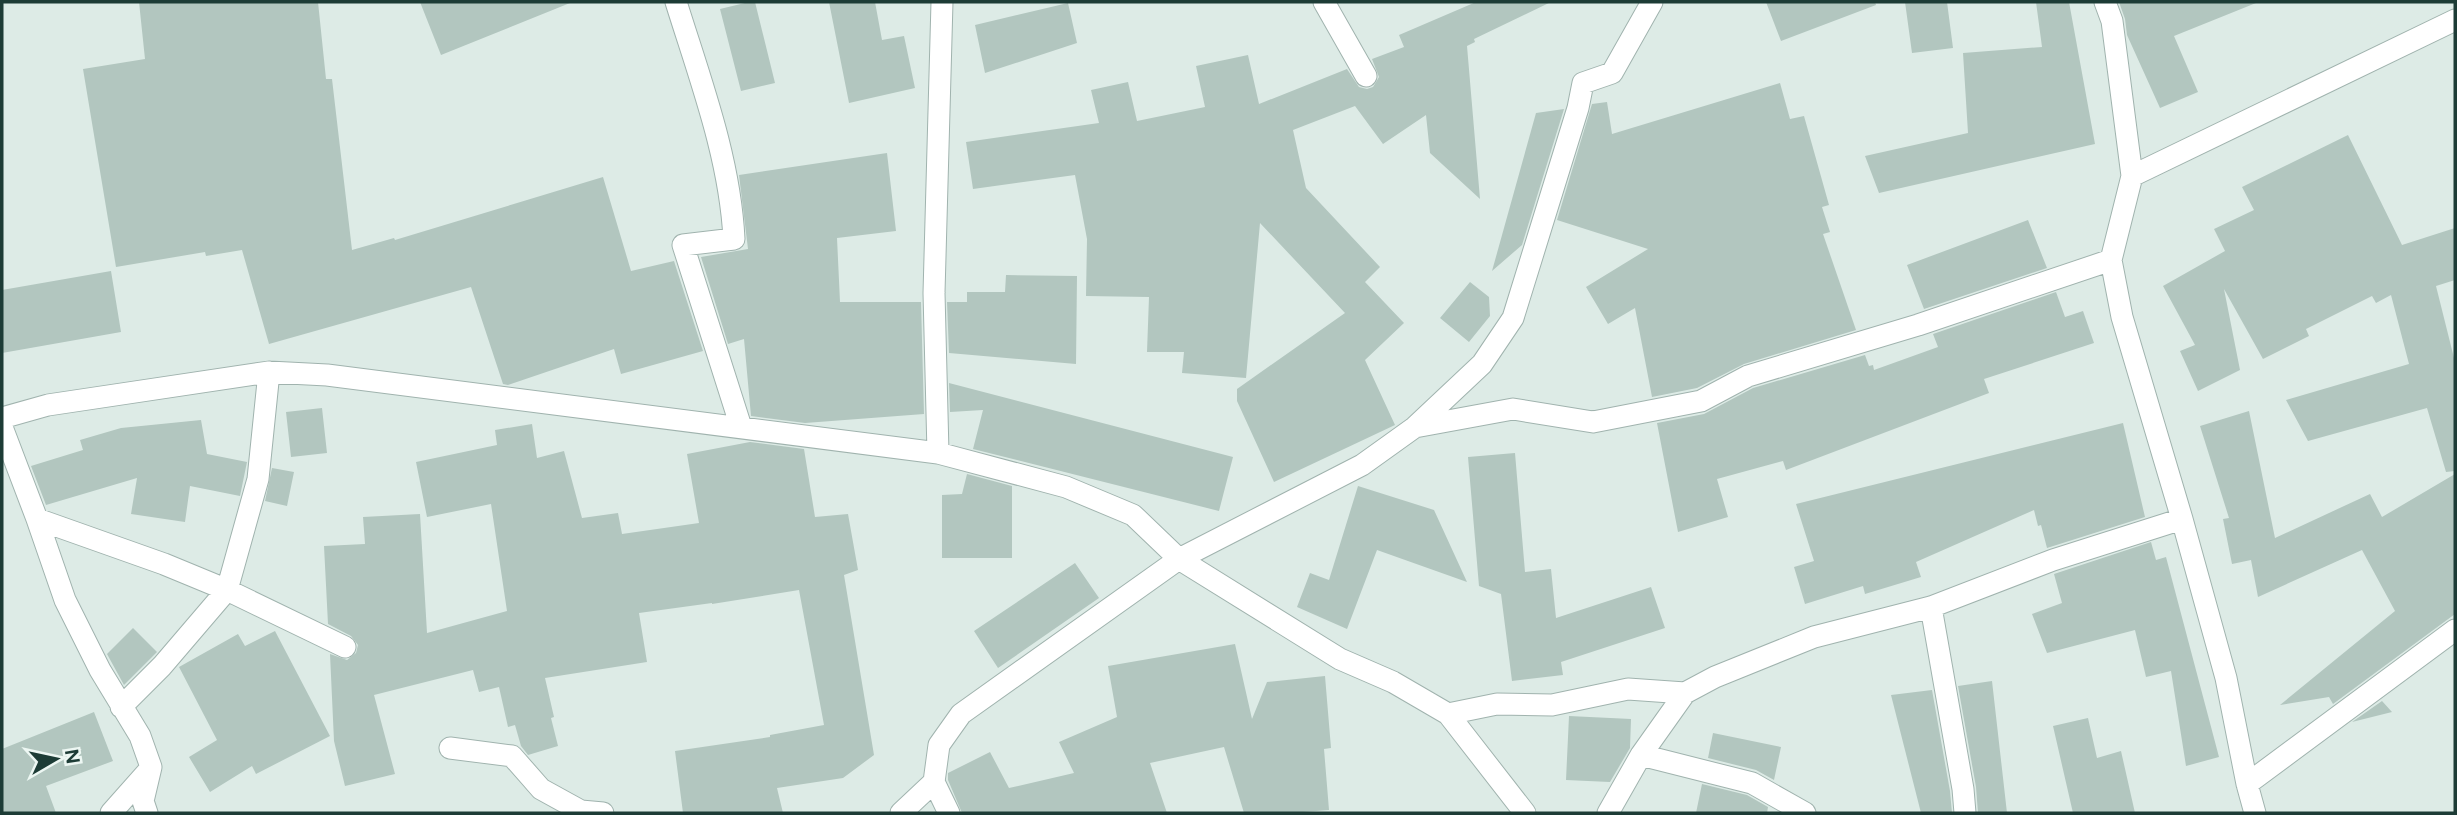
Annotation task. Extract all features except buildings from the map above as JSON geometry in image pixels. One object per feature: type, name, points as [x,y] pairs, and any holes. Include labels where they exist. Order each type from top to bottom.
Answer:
[{"type":"street","points":[[676,2],[712,118],[727,181],[734,239],[683,245],[741,426]]},
{"type":"street","points":[[938,453],[933,293],[942,2]]},
{"type":"street","points":[[1324,2],[1366,76]]},
{"type":"street","points":[[949,813],[934,782],[939,745],[961,715],[1179,559],[1362,466],[1415,427],[1482,364],[1513,318],[1578,108],[1583,83],[1612,73],[1653,2]]},
{"type":"street","points":[[2105,2],[2112,21],[2133,176],[2111,260],[2122,317],[2226,678],[2255,813]]},
{"type":"street","points":[[2133,176],[2455,20]]},
{"type":"street","points":[[1415,427],[1513,409],[1593,422],[1701,401],[1748,376],[1918,325],[2111,260]]},
{"type":"street","points":[[121,706],[162,666],[227,590],[258,479],[269,372]]},
{"type":"street","points":[[2,418],[48,405],[269,372],[327,375],[938,453],[1066,487],[1133,515],[1179,559],[1340,659],[1394,682],[1448,714],[1525,813]]},
{"type":"street","points":[[2,427],[65,600],[100,670],[140,736],[151,767],[144,801],[147,813]]},
{"type":"street","points":[[37,519],[164,564],[227,590],[345,647]]},
{"type":"street","points":[[1608,813],[1641,755],[1685,693],[1715,677],[1814,637],[1931,607],[2053,560],[2182,519]]},
{"type":"street","points":[[1931,607],[1965,813]]},
{"type":"street","points":[[2247,784],[2455,630]]},
{"type":"street","points":[[1448,714],[1497,704],[1552,705],[1628,690],[1685,693]]},
{"type":"street","points":[[450,748],[512,756],[541,789],[581,811],[603,813]]},
{"type":"street","points":[[1641,755],[1752,783],[1805,813]]},
{"type":"street","points":[[111,813],[151,767]]},
{"type":"street","points":[[901,813],[934,782]]}]
